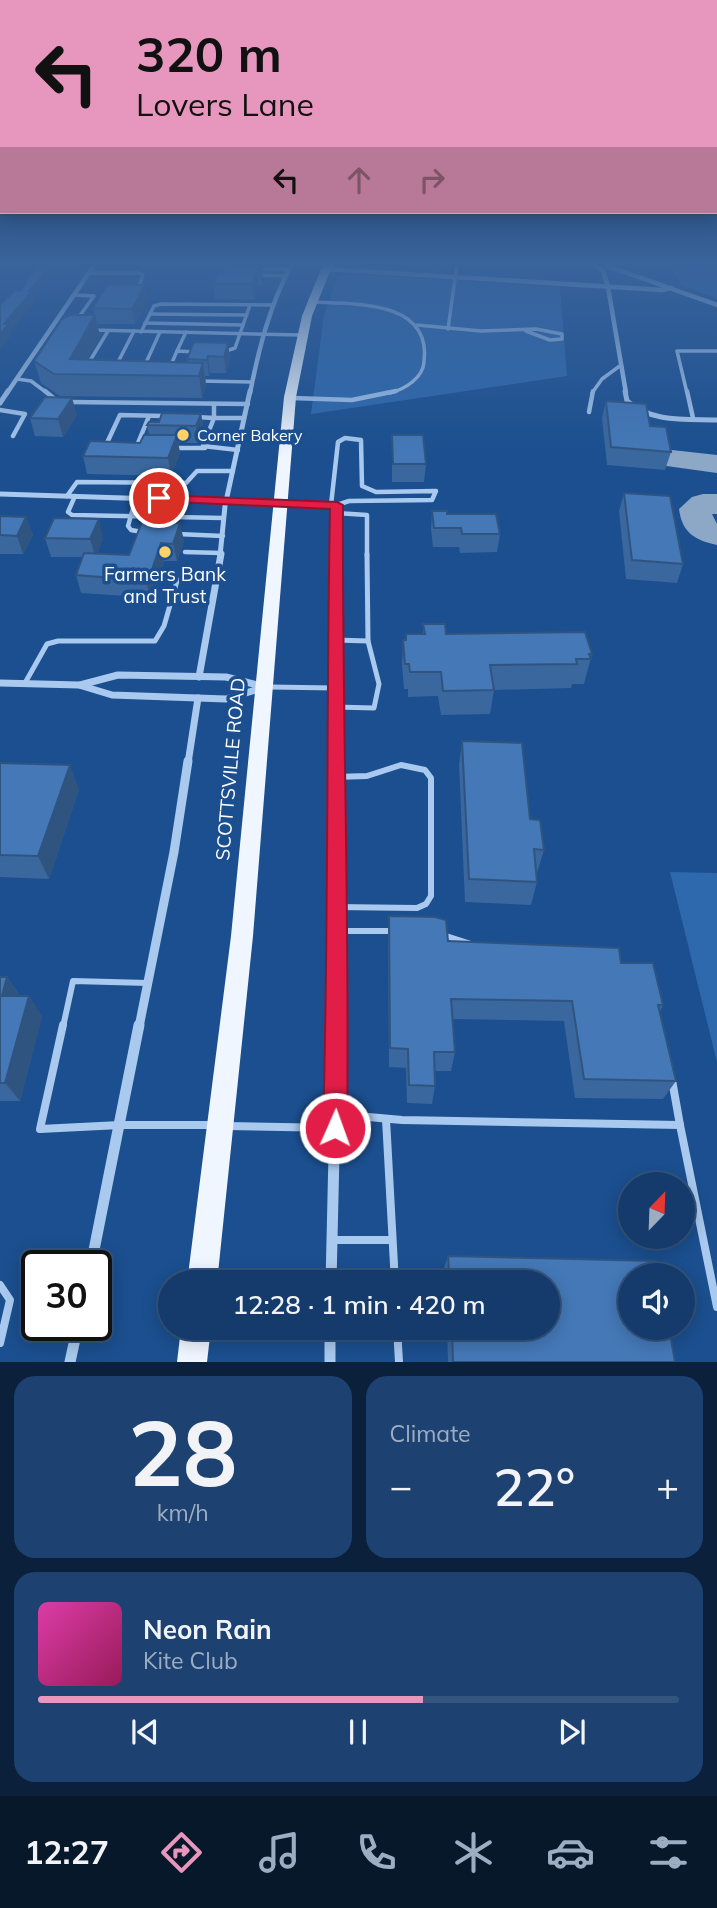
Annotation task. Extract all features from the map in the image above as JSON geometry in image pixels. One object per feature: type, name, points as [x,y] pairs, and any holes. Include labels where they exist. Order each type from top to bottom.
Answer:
[{"type":"main road","name":"SCOTTSVILLE ROAD","points":[[204,1270],[222,1126],[266,687],[290,397],[303,328]]},
{"type":"main road","points":[[192,1362],[195,1340]]},
{"type":"street","points":[[198,677],[221,553],[223,518],[265,328]]},
{"type":"street","points":[[615,328],[626,401],[632,407],[652,415],[717,420]]},
{"type":"street","points":[[0,403],[51,329]]},
{"type":"street","points":[[0,494],[281,502],[335,508],[337,1015],[331,1270]]},
{"type":"street","points":[[79,685],[118,675],[226,677],[266,687]]},
{"type":"street","points":[[0,682],[79,685],[112,695],[226,699],[266,687]]},
{"type":"street","points":[[94,1250],[149,983],[186,785],[198,698]]},
{"type":"street","points":[[330,1340],[330,1362]]},
{"type":"street","points":[[70,1362],[75,1341]]},
{"type":"lane","points":[[216,352],[233,351],[242,328]]},
{"type":"lane","points":[[290,397],[356,400],[384,395],[408,384],[421,372],[426,359],[424,339],[419,328]]},
{"type":"lane","points":[[439,328],[554,331],[562,334],[562,339],[550,340],[526,331]]},
{"type":"lane","points":[[51,329],[60,330]]},
{"type":"lane","points":[[82,330],[301,334]]},
{"type":"lane","points":[[83,374],[108,331]]},
{"type":"lane","points":[[115,367],[134,331]]},
{"type":"lane","points":[[144,368],[160,332]]},
{"type":"lane","points":[[169,370],[186,332]]},
{"type":"lane","points":[[177,351],[203,352]]},
{"type":"lane","points":[[693,418],[677,351],[717,351]]},
{"type":"lane","points":[[589,412],[589,395],[592,389],[621,365]]},
{"type":"lane","points":[[17,379],[31,381],[58,401],[248,404]]},
{"type":"lane","points":[[190,380],[252,382]]},
{"type":"lane","points":[[205,448],[203,446],[214,418],[214,404]]},
{"type":"lane","points":[[0,410],[25,414],[13,436]]},
{"type":"lane","points":[[116,447],[105,447],[120,415],[175,417]]},
{"type":"lane","points":[[136,448],[149,416]]},
{"type":"lane","points":[[188,417],[244,418]]},
{"type":"lane","points":[[345,438],[361,440],[362,486],[376,492],[436,491],[432,500],[349,501],[335,508],[338,442],[345,438]]},
{"type":"lane","points":[[126,448],[149,448]]},
{"type":"lane","points":[[162,448],[238,450]]},
{"type":"lane","points":[[223,518],[68,514],[77,482],[186,483],[197,471],[233,471]]},
{"type":"lane","points":[[136,498],[128,526],[131,530],[153,533]]},
{"type":"lane","points":[[335,508],[367,515],[368,641],[379,684],[374,708],[335,707]]},
{"type":"lane","points":[[173,534],[222,536]]},
{"type":"lane","points":[[186,552],[221,553]]},
{"type":"lane","points":[[25,683],[47,644],[58,641],[155,641],[164,628],[174,583],[182,577],[216,577]]},
{"type":"lane","points":[[335,640],[368,641]]},
{"type":"lane","points":[[266,687],[335,688]]},
{"type":"lane","points":[[335,777],[367,776],[401,765],[425,770],[431,778],[430,896],[426,904],[417,908],[335,907]]},
{"type":"lane","points":[[335,931],[405,931]]},
{"type":"lane","points":[[432,933],[485,948]]},
{"type":"lane","points":[[149,983],[73,981],[40,1129],[120,1125],[335,1128]]},
{"type":"lane","points":[[671,1075],[717,1307]]},
{"type":"lane","points":[[335,1114],[386,1119],[519,1124],[680,1125]]},
{"type":"lane","points":[[386,1119],[394,1270]]},
{"type":"lane","points":[[332,1240],[392,1240]]},
{"type":"lane","points":[[0,1285],[10,1300],[0,1343]]},
{"type":"lane","points":[[397,1340],[398,1362]]},
{"type":"shaded area","points":[[322,328],[563,328],[567,376],[311,414]]},
{"type":"shaded area","points":[[670,872],[717,873],[717,1062]]},
{"type":"building","points":[[56,328],[88,328],[70,359],[203,363],[199,376],[54,374],[34,361]]},
{"type":"building","points":[[194,342],[228,343],[224,357],[187,359]]},
{"type":"building","points":[[45,397],[72,398],[58,419],[30,418]]},
{"type":"building","points":[[606,401],[646,404],[650,426],[666,427],[671,452],[611,447]]},
{"type":"building","points":[[162,413],[201,414],[196,426],[147,425],[149,422],[159,422]]},
{"type":"building","points":[[144,435],[177,435],[168,458],[83,456],[90,441],[140,443]]},
{"type":"building","points":[[392,435],[423,435],[426,464],[393,464]]},
{"type":"building","points":[[624,493],[670,496],[683,564],[632,560]]},
{"type":"building","points":[[432,511],[447,511],[447,514],[496,514],[500,534],[462,534],[461,528],[434,528]]},
{"type":"building","points":[[0,516],[26,517],[17,536],[0,535]]},
{"type":"building","points":[[54,518],[99,519],[90,539],[45,538]]},
{"type":"building","points":[[142,522],[180,523],[173,544],[161,543],[147,584],[123,583],[125,579],[76,575],[84,553],[129,555]]},
{"type":"building","points":[[423,624],[445,624],[446,634],[585,632],[592,654],[589,654],[591,659],[576,659],[577,664],[490,665],[494,690],[443,691],[441,672],[410,672],[409,664],[405,664],[403,640],[406,640],[406,634],[425,634]]},
{"type":"building","points":[[462,741],[522,743],[530,819],[540,820],[544,850],[534,849],[537,882],[469,879]]},
{"type":"building","points":[[0,763],[70,765],[38,856],[0,855]]},
{"type":"building","points":[[389,916],[435,917],[446,920],[448,941],[619,948],[621,963],[653,963],[663,1005],[658,1005],[676,1081],[584,1079],[572,1001],[451,999],[455,1052],[434,1052],[435,1086],[409,1085],[408,1049],[390,1048]]},
{"type":"building","points":[[0,977],[7,977],[2,996],[29,996],[5,1083],[0,1083]]},
{"type":"building","points":[[448,1256],[656,1261],[618,1263],[618,1340],[671,1340],[675,1362],[453,1362],[452,1340],[560,1340],[560,1270],[449,1270]]},
{"type":"taxiway","points":[[663,458],[717,464]]},
{"type":"taxiway","points":[[717,504],[703,504],[695,509],[701,527],[717,535]]},
{"type":"place","name":"Corner Bakery","points":[[183,435]]},
{"type":"place","name":"Farmers Bank and Trust","points":[[165,552]]},
{"type":"route","points":[[159,498],[337,505],[334,675],[337,1015],[335,1128]]}]
